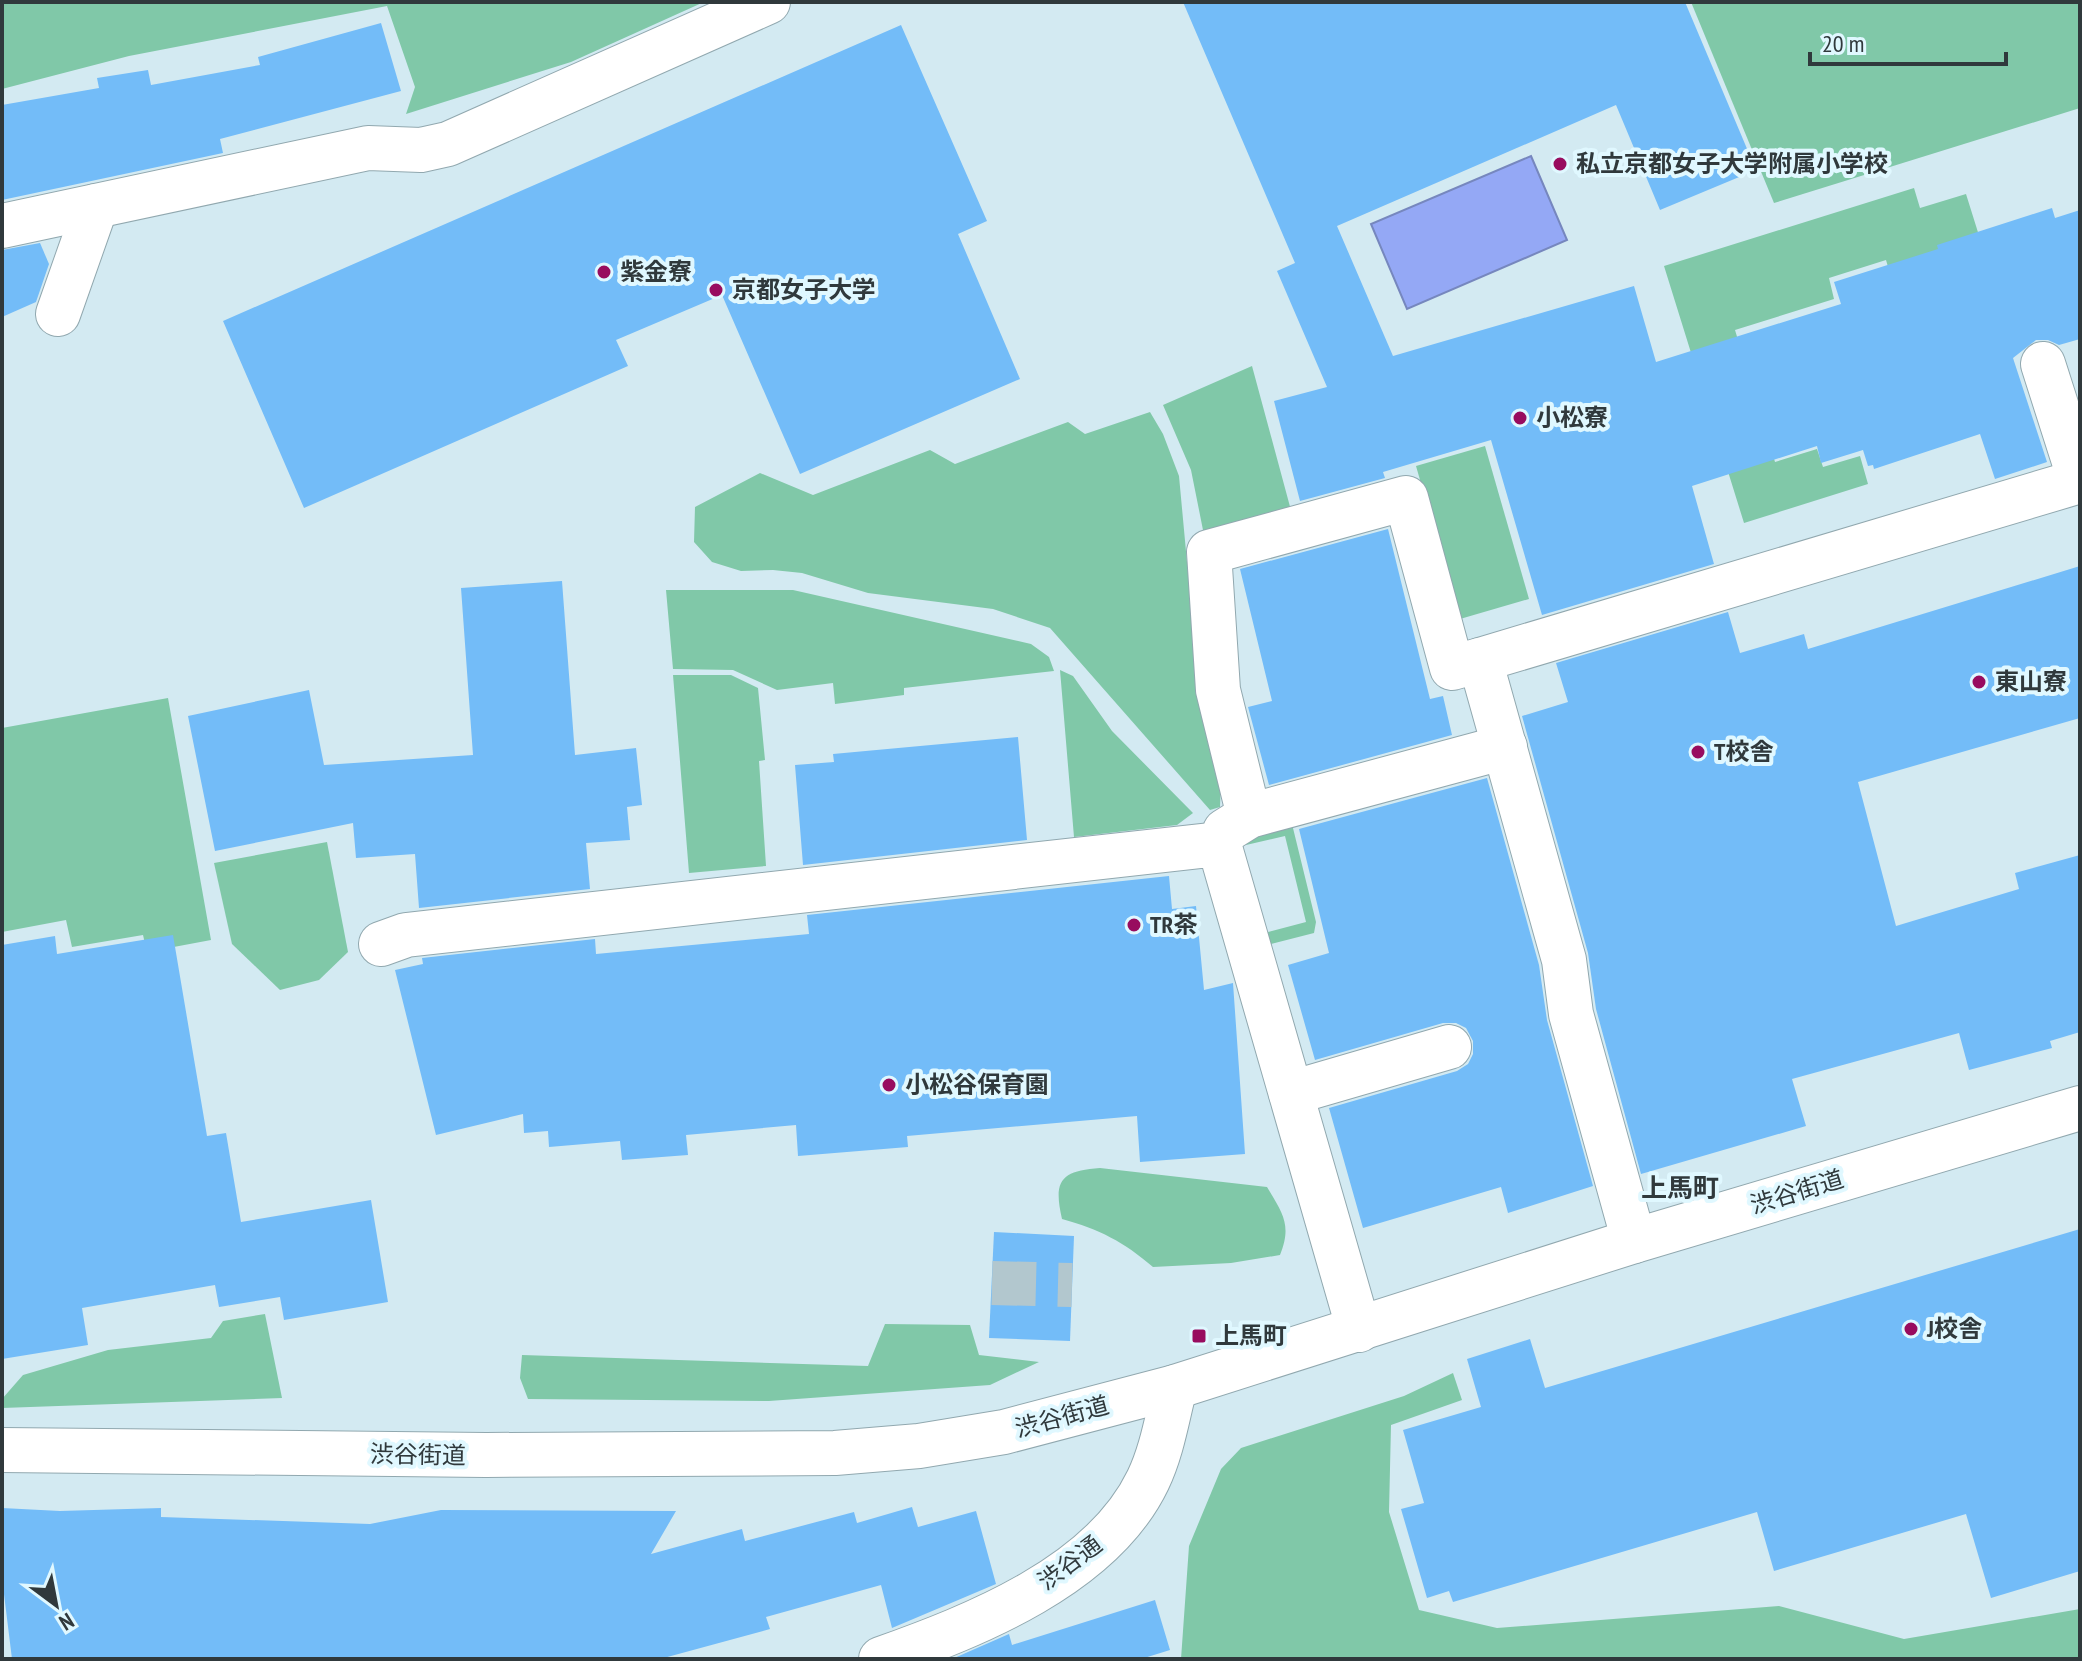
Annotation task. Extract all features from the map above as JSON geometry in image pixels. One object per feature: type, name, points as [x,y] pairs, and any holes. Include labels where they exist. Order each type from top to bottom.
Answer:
[{"type":"street","points":[[2,226],[368,148],[421,150],[448,144],[768,2]]},
{"type":"street","points":[[58,314],[96,206]]},
{"type":"street","points":[[1359,1330],[1291,1093],[1234,830],[1218,690],[1209,552],[1406,498],[1452,668],[2080,481],[2043,364]]},
{"type":"street","points":[[1480,660],[1564,960],[1571,1014],[1634,1241]]},
{"type":"street","points":[[381,944],[406,935],[1234,830],[1505,747]]},
{"type":"street","points":[[1291,1093],[1449,1047]]},
{"type":"street","name":"渋谷街道","points":[[2,1450],[486,1455],[835,1453],[919,1446],[1004,1432],[1175,1387],[1634,1241],[2080,1108]]},
{"type":"street","name":"渋谷通","points":[[881,1659],[993,1613],[1072,1567],[1094,1549],[1114,1528],[1147,1482],[1158,1455],[1175,1387]]},
{"type":"green space","points":[[2,2],[704,2],[571,62],[406,114],[415,87],[387,6],[129,56],[2,89]]},
{"type":"green space","points":[[1691,2],[2080,2],[2080,108],[1774,203]]},
{"type":"green space","points":[[1914,188],[1920,208],[1966,194],[2002,309],[1891,277],[1886,260],[1829,278],[1834,299],[1735,330],[1775,462],[1817,449],[1823,467],[1860,456],[1868,484],[1744,523],[1664,266]]},
{"type":"green space","points":[[1252,366],[1292,514],[1205,540],[1191,470],[1163,405]]},
{"type":"green space","points":[[1150,412],[1163,434],[1179,476],[1188,573],[1203,641],[1221,781],[1220,807],[1210,810],[1050,628],[993,609],[868,593],[802,573],[741,571],[712,562],[694,542],[695,507],[760,473],[813,495],[930,450],[955,464],[1068,422],[1085,434]]},
{"type":"green space","points":[[1485,446],[1529,599],[1460,619],[1416,466]]},
{"type":"green space","points":[[666,590],[793,590],[1031,644],[1049,657],[1054,671],[904,688],[904,695],[835,704],[833,683],[777,690],[733,670],[673,669]]},
{"type":"green space","points":[[1060,670],[1073,676],[1112,731],[1193,813],[1177,825],[1074,837]]},
{"type":"green space","points":[[673,675],[731,675],[758,688],[765,760],[759,761],[766,866],[689,873]]},
{"type":"green space","points":[[168,698],[211,940],[147,952],[143,935],[72,947],[66,920],[2,932],[2,728]]},
{"type":"green space","points":[[1292,824],[1316,922],[1314,933],[1267,945],[1264,933],[1306,922],[1285,836],[1246,845],[1251,834]]},
{"type":"green space","points":[[327,842],[348,952],[319,980],[280,990],[232,944],[214,863]]},
{"type":"green space","points":[[1100,1168],[1267,1187],[1284,1220],[1284,1245],[1280,1255],[1231,1263],[1153,1267],[1110,1237],[1062,1219],[1059,1195],[1063,1180],[1076,1172]]},
{"type":"green space","points":[[265,1314],[282,1398],[2,1408],[2,1399],[23,1375],[108,1350],[211,1338],[223,1321]]},
{"type":"green space","points":[[885,1324],[970,1325],[979,1355],[1039,1362],[990,1385],[769,1401],[528,1399],[520,1378],[522,1355],[868,1366]]},
{"type":"green space","points":[[1453,1373],[1462,1400],[1391,1425],[1389,1512],[1419,1610],[1497,1628],[1779,1606],[1904,1639],[2080,1609],[2080,1659],[1181,1659],[1189,1546],[1221,1469],[1241,1448],[1404,1396]]},
{"type":"water","points":[[1531,156],[1567,240],[1407,309],[1371,224]]},
{"type":"building","points":[[1183,2],[1685,2],[1756,170],[1660,210],[1616,105],[1337,226],[1393,356],[1634,286],[1656,362],[1841,304],[1834,282],[1938,249],[1937,245],[2052,208],[2055,218],[2080,210],[2080,339],[2059,345],[2048,340],[2036,340],[2013,358],[2047,462],[1995,479],[1980,434],[1874,469],[1873,465],[1868,466],[1863,450],[1821,463],[1817,446],[1692,486],[1714,564],[1542,615],[1491,440],[1383,472],[1385,478],[1300,501],[1274,401],[1327,387],[1277,271],[1295,263]]},
{"type":"building","points":[[381,23],[401,91],[220,139],[223,153],[2,200],[2,105],[99,88],[97,78],[148,70],[151,85],[260,65],[258,57]]},
{"type":"building","name":"紫金寮","points":[[901,25],[987,221],[958,234],[1020,379],[800,474],[722,295],[616,340],[628,366],[304,508],[223,321]]},
{"type":"building","points":[[40,243],[49,264],[36,302],[2,317],[2,250]]},
{"type":"building","points":[[1388,529],[1430,699],[1443,696],[1452,735],[1269,785],[1248,707],[1272,701],[1240,569]]},
{"type":"building","points":[[2080,566],[2080,718],[1858,782],[1896,926],[2019,889],[2015,873],[2080,855],[2080,1032],[2050,1041],[2052,1048],[1969,1070],[1959,1033],[1792,1079],[1806,1126],[1641,1174],[1596,1009],[1588,953],[1522,716],[1568,702],[1556,663],[1728,612],[1740,653],[1804,634],[1808,649]]},
{"type":"building","points":[[562,581],[575,755],[636,748],[642,805],[627,807],[630,840],[586,843],[590,889],[419,908],[415,854],[356,858],[353,823],[215,851],[188,716],[309,690],[324,765],[473,755],[461,588]]},
{"type":"building","points":[[1018,737],[1027,840],[803,865],[795,765],[834,762],[833,754]]},
{"type":"building","points":[[1487,778],[1539,965],[1547,1020],[1593,1186],[1508,1213],[1501,1187],[1363,1228],[1329,1108],[1457,1071],[1468,1064],[1473,1054],[1473,1041],[1466,1028],[1456,1023],[1443,1023],[1315,1060],[1288,965],[1329,953],[1299,829]]},
{"type":"building","points":[[1169,876],[1172,909],[1196,906],[1204,990],[1233,983],[1245,1154],[1140,1162],[1137,1116],[907,1136],[908,1147],[798,1156],[796,1125],[686,1135],[688,1155],[622,1160],[620,1141],[549,1147],[548,1131],[524,1133],[523,1114],[436,1135],[395,970],[423,964],[422,958],[595,939],[596,954],[809,934],[807,915]]},
{"type":"building","points":[[173,935],[207,1136],[226,1133],[241,1222],[371,1200],[388,1302],[284,1320],[280,1297],[219,1307],[215,1285],[82,1308],[88,1345],[2,1359],[2,945],[55,936],[57,954]]},
{"type":"building","name":"J校舎","points":[[2080,1229],[2080,1571],[1991,1598],[1966,1514],[1774,1571],[1757,1512],[1453,1602],[1449,1591],[1427,1598],[1401,1509],[1424,1503],[1403,1430],[1481,1407],[1467,1359],[1530,1339],[1545,1388]]},
{"type":"building","points":[[994,1232],[1074,1236],[1070,1341],[989,1338]]},
{"type":"building","points":[[912,1507],[918,1527],[976,1511],[996,1584],[892,1628],[881,1585],[766,1617],[770,1629],[660,1659],[12,1659],[2,1578],[2,1508],[60,1511],[161,1508],[161,1517],[370,1524],[441,1510],[676,1511],[651,1554],[742,1529],[745,1541],[854,1512],[857,1523]]},
{"type":"building","points":[[1155,1600],[1170,1650],[1141,1659],[952,1659],[1009,1634],[1012,1645]]},
{"type":"tunnel","points":[[992,1283],[1072,1285]]},
{"type":"place","name":"私立京都女子大学附属小学校","points":[[1560,164]]},
{"type":"place","name":"紫金寮","points":[[604,272]]},
{"type":"place","name":"京都女子大学","points":[[716,290]]},
{"type":"place","name":"小松寮","points":[[1520,418]]},
{"type":"place","name":"東山寮","points":[[1979,682]]},
{"type":"place","name":"T校舎","points":[[1698,752]]},
{"type":"place","name":"TR茶","points":[[1134,925]]},
{"type":"place","name":"小松谷保育園","points":[[889,1085]]},
{"type":"place","name":"J校舎","points":[[1911,1329]]},
{"type":"place","name":"上馬町","points":[[1199,1336]]},
{"type":"district","name":"上馬町","points":[[1680,1188]]}]
